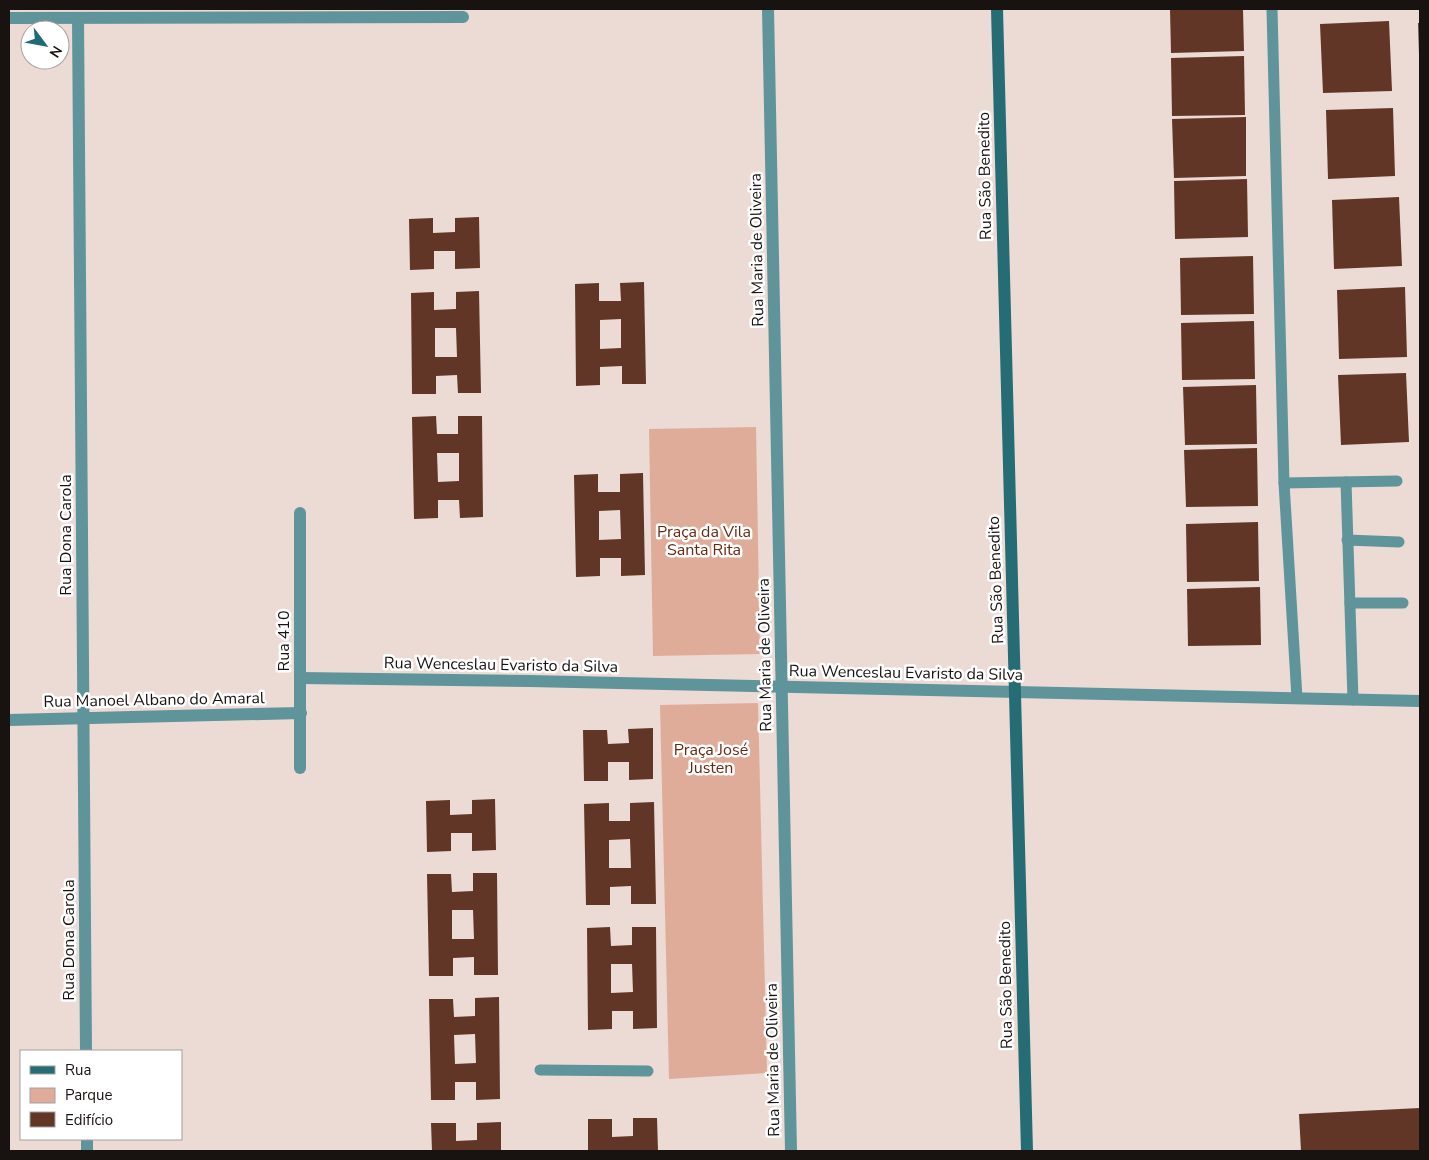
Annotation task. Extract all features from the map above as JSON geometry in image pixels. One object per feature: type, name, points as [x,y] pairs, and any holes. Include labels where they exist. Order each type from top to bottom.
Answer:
[{"type":"street","name":"Rua Maria de Oliveira","points":[[768,9],[791,1151]]},
{"type":"street","name":"Rua São Benedito","points":[[997,9],[1027,1151]]},
{"type":"street","points":[[9,18],[78,18],[122,13],[463,16]]},
{"type":"street","name":"Rua Dona Carola","points":[[78,18],[86,1050]]},
{"type":"street","name":"Rua 410","points":[[300,513],[300,768]]},
{"type":"street","name":"Rua Wenceslau Evaristo da Silva","points":[[300,678],[782,686],[1420,701]]},
{"type":"street","name":"Rua Manoel Albano do Amaral","points":[[9,720],[301,713]]},
{"type":"lane","points":[[1272,9],[1284,483],[1297,698]]},
{"type":"lane","points":[[1284,483],[1398,481]]},
{"type":"lane","points":[[1346,482],[1353,700]]},
{"type":"lane","points":[[1347,540],[1399,542]]},
{"type":"lane","points":[[1350,604],[1403,602]]},
{"type":"lane","points":[[540,1070],[648,1071]]},
{"type":"green space","name":"Praça da Vila Santa Rita","points":[[756,427],[760,654],[653,656],[649,429]]},
{"type":"green space","name":"Praça José Justen","points":[[758,703],[767,1073],[669,1079],[660,705]]},
{"type":"building","points":[[1170,9],[1243,9],[1244,51],[1171,53]]},
{"type":"building","points":[[1389,21],[1392,91],[1323,93],[1320,24]]},
{"type":"building","points":[[1418,23],[1420,23],[1420,54],[1419,54]]},
{"type":"building","points":[[1244,56],[1245,115],[1172,116],[1171,58]]},
{"type":"building","points":[[1393,108],[1395,176],[1328,179],[1326,110]]},
{"type":"building","points":[[1246,117],[1246,176],[1174,178],[1172,119]]},
{"type":"building","points":[[1247,179],[1248,237],[1175,239],[1174,181]]},
{"type":"building","points":[[1399,197],[1402,266],[1334,269],[1332,200]]},
{"type":"building","points":[[479,217],[480,268],[455,269],[455,251],[434,251],[434,269],[410,270],[409,219],[433,218],[433,233],[455,232],[455,218]]},
{"type":"building","points":[[1253,256],[1254,314],[1181,315],[1180,258]]},
{"type":"building","points":[[644,282],[646,384],[622,384],[622,366],[600,367],[600,385],[576,386],[575,284],[599,283],[599,301],[621,301],[620,283]],"holes":[[[621,319],[621,348],[600,349],[600,320]]]},
{"type":"building","points":[[1405,287],[1407,357],[1339,359],[1337,290]]},
{"type":"building","points":[[479,291],[481,393],[458,393],[457,375],[436,376],[436,394],[412,394],[411,293],[434,292],[434,310],[456,309],[456,292]],"holes":[[[435,328],[456,328],[457,357],[435,357]]]},
{"type":"building","points":[[1254,321],[1255,379],[1182,380],[1181,323]]},
{"type":"building","points":[[1406,373],[1409,442],[1341,445],[1338,375]]},
{"type":"building","points":[[1256,385],[1257,444],[1185,445],[1183,387]]},
{"type":"building","points":[[436,416],[437,434],[458,434],[458,416],[482,416],[483,517],[460,518],[459,500],[438,500],[438,518],[414,519],[412,417]],"holes":[[[437,453],[459,453],[459,481],[438,482]]]},
{"type":"building","points":[[1257,448],[1258,506],[1186,507],[1184,450]]},
{"type":"building","points":[[643,473],[645,575],[621,576],[621,558],[600,558],[600,576],[576,577],[574,475],[598,474],[598,492],[620,492],[620,474]],"holes":[[[620,510],[621,539],[599,540],[599,511]]]},
{"type":"building","points":[[1258,522],[1259,581],[1187,582],[1186,524]]},
{"type":"building","points":[[1260,587],[1261,645],[1188,646],[1187,589]]},
{"type":"building","points":[[653,728],[653,779],[629,780],[629,762],[608,762],[608,781],[584,781],[583,730],[607,730],[608,744],[629,743],[628,729]]},
{"type":"building","points":[[495,799],[496,850],[472,851],[472,833],[451,833],[451,851],[427,852],[426,801],[450,800],[450,815],[472,814],[472,800]]},
{"type":"building","points":[[654,802],[656,904],[631,904],[631,886],[610,887],[610,905],[586,905],[584,804],[609,803],[609,821],[630,821],[630,803]],"holes":[[[630,839],[631,868],[609,868],[609,840]]]},
{"type":"building","points":[[473,873],[497,873],[498,975],[474,975],[474,957],[453,958],[453,976],[429,976],[427,874],[451,874],[452,892],[473,891]],"holes":[[[452,910],[473,910],[474,939],[452,939]]]},
{"type":"building","points":[[610,927],[611,946],[632,945],[632,927],[656,927],[657,1028],[633,1029],[633,1011],[612,1011],[612,1029],[588,1030],[587,928]],"holes":[[[611,964],[632,964],[633,992],[611,993]]]},
{"type":"building","points":[[499,997],[500,1099],[476,1100],[476,1082],[455,1082],[455,1100],[431,1100],[429,999],[453,999],[454,1017],[475,1016],[475,998]],"holes":[[[475,1034],[476,1063],[455,1064],[454,1035]]]},
{"type":"building","points":[[1420,1108],[1420,1151],[1301,1151],[1299,1114]]},
{"type":"building","points":[[633,1118],[657,1118],[658,1151],[588,1151],[588,1119],[612,1119],[612,1137],[633,1136]]},
{"type":"building","points":[[501,1122],[501,1151],[432,1151],[431,1123],[456,1123],[456,1141],[477,1140],[477,1123]]}]
